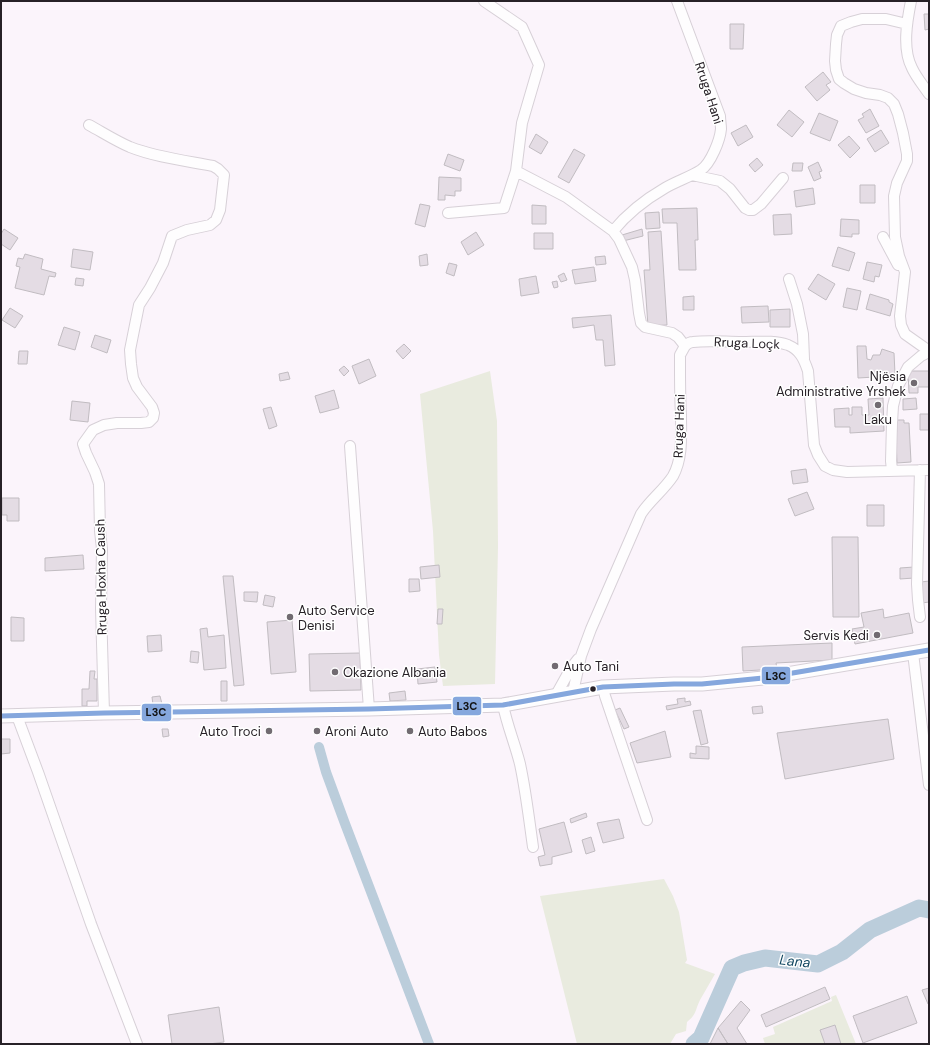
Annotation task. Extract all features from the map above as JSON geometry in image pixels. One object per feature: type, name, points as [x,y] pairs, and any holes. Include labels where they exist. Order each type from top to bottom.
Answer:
[{"type":"main road","points":[[1,716],[503,705],[603,687],[726,683],[929,650]]},
{"type":"street","points":[[448,213],[504,208],[516,171],[522,122],[539,65],[522,27],[484,1]]},
{"type":"street","name":"Rruga Hani","points":[[613,231],[619,223],[644,202],[666,188],[703,169],[711,159],[718,141],[721,128],[720,116],[677,1]]},
{"type":"street","points":[[911,1],[907,24],[907,53],[911,68],[929,94]]},
{"type":"street","points":[[892,470],[893,406],[898,386],[908,366],[929,351],[905,334],[900,316],[905,272],[899,256],[895,237],[894,196],[897,183],[907,161],[907,154],[904,133],[894,104],[888,98],[860,91],[844,84],[839,79],[835,61],[837,35],[841,26],[851,22],[872,19],[886,19],[907,24]]},
{"type":"street","name":"Rruga Hoxha Caush","points":[[89,125],[118,142],[130,147],[213,166],[224,175],[220,210],[216,220],[210,225],[187,230],[172,236],[163,263],[139,305],[130,350],[131,364],[133,378],[137,387],[152,407],[154,413],[153,418],[149,422],[141,423],[104,424],[93,430],[83,444],[99,484],[102,549],[101,608],[104,713]]},
{"type":"street","points":[[516,171],[566,197],[613,231],[619,239],[632,267],[635,280],[638,313],[641,323],[645,327],[672,333],[678,337],[685,346]]},
{"type":"street","points":[[692,174],[720,181],[730,189],[745,208],[749,210],[753,210],[761,204],[783,178]]},
{"type":"street","points":[[882,237],[899,267],[905,272]]},
{"type":"street","points":[[789,279],[797,304],[802,334],[804,360],[808,371],[814,445],[825,466],[833,470],[847,472],[925,470],[918,584],[920,617]]},
{"type":"street","name":"Rruga Loçk","points":[[685,346],[693,342],[778,342],[789,345],[799,352],[804,360]]},
{"type":"street","name":"Rruga Hani","points":[[573,692],[581,656],[591,629],[641,514],[647,505],[666,486],[677,466],[680,446],[680,355],[685,346]]},
{"type":"street","points":[[350,446],[369,709]]},
{"type":"street","points":[[913,653],[929,785]]},
{"type":"street","name":"Rruga Hani","points":[[556,695],[568,674],[581,656]]},
{"type":"street","points":[[603,687],[647,820]]},
{"type":"street","points":[[503,705],[520,765],[534,847]]},
{"type":"street","points":[[17,716],[91,924],[137,1044]]},
{"type":"shaded area","points":[[490,371],[497,421],[498,547],[495,684],[443,686],[439,655],[433,531],[420,394]]},
{"type":"shaded area","points":[[664,879],[679,912],[687,960],[685,963],[715,974],[694,1014],[687,1022],[686,1031],[676,1034],[670,1044],[577,1044],[540,896]]},
{"type":"shaded area","points":[[836,995],[856,1044],[765,1044],[763,1038],[775,1034],[773,1027],[832,1001],[831,997]]},
{"type":"building","points":[[924,14],[929,14],[929,29],[925,30]]},
{"type":"building","points":[[730,24],[744,24],[743,49],[730,49]]},
{"type":"building","points":[[823,72],[831,82],[826,85],[830,90],[817,101],[805,87]]},
{"type":"building","points":[[870,109],[879,126],[866,133],[858,120],[864,117],[862,114]]},
{"type":"building","points":[[789,110],[804,122],[792,137],[777,125]]},
{"type":"building","points":[[819,113],[838,121],[830,141],[810,133]]},
{"type":"building","points":[[746,125],[753,137],[738,146],[731,133]]},
{"type":"building","points":[[881,130],[889,143],[875,152],[867,139]]},
{"type":"building","points":[[536,134],[548,142],[541,154],[529,147]]},
{"type":"building","points":[[849,136],[860,148],[850,158],[838,145]]},
{"type":"building","points":[[574,149],[585,155],[569,183],[558,177]]},
{"type":"building","points":[[448,154],[464,160],[460,171],[444,165]]},
{"type":"building","points":[[757,158],[763,165],[755,172],[749,165]]},
{"type":"building","points":[[818,162],[822,171],[819,172],[821,178],[814,181],[808,167]]},
{"type":"building","points":[[793,163],[803,163],[802,171],[792,171]]},
{"type":"building","points":[[439,177],[461,178],[461,191],[455,191],[455,196],[445,195],[445,200],[438,200]]},
{"type":"building","points":[[860,185],[875,185],[875,203],[860,203]]},
{"type":"building","points":[[813,188],[815,204],[796,207],[794,191]]},
{"type":"building","points":[[420,204],[430,206],[425,227],[415,224]]},
{"type":"building","points":[[532,205],[546,206],[546,224],[532,224]]},
{"type":"building","points":[[697,208],[698,240],[695,240],[696,270],[679,270],[677,223],[663,223],[662,209]]},
{"type":"building","points":[[659,212],[660,228],[646,229],[645,213]]},
{"type":"building","points":[[791,214],[792,234],[774,235],[773,215]]},
{"type":"building","points":[[841,219],[859,220],[859,234],[852,234],[852,237],[840,236]]},
{"type":"building","points":[[4,229],[18,238],[10,250],[1,244],[1,234]]},
{"type":"building","points":[[642,229],[643,236],[623,241],[622,235]]},
{"type":"building","points":[[661,231],[667,325],[648,326],[644,270],[650,270],[648,232]]},
{"type":"building","points":[[476,232],[484,245],[468,255],[461,242]]},
{"type":"building","points":[[534,233],[553,233],[553,249],[534,249]]},
{"type":"building","points":[[838,247],[855,253],[849,271],[832,266]]},
{"type":"building","points":[[73,249],[93,252],[90,270],[71,267]]},
{"type":"building","points":[[25,254],[43,259],[41,269],[56,273],[55,277],[49,276],[44,295],[15,288],[20,267],[16,266],[18,258],[23,259]]},
{"type":"building","points":[[427,254],[428,265],[420,266],[419,256]]},
{"type":"building","points":[[605,256],[606,264],[596,265],[595,257]]},
{"type":"building","points":[[867,262],[882,265],[879,277],[875,276],[874,282],[863,279]]},
{"type":"building","points":[[449,263],[457,265],[454,276],[446,273]]},
{"type":"building","points":[[594,267],[596,281],[575,284],[572,270]]},
{"type":"building","points":[[564,273],[567,280],[561,282],[558,276]]},
{"type":"building","points":[[818,274],[835,284],[826,300],[808,289]]},
{"type":"building","points":[[536,276],[539,293],[521,296],[519,279]]},
{"type":"building","points":[[76,278],[84,279],[83,286],[75,285]]},
{"type":"building","points":[[557,281],[558,287],[554,288],[552,282]]},
{"type":"building","points":[[847,288],[861,291],[857,310],[843,307]]},
{"type":"building","points":[[870,294],[889,300],[889,302],[893,304],[890,316],[866,309]]},
{"type":"building","points":[[694,296],[694,310],[683,310],[683,297]]},
{"type":"building","points":[[768,306],[769,322],[742,323],[741,307]]},
{"type":"building","points":[[10,308],[23,316],[15,328],[2,320]]},
{"type":"building","points":[[790,309],[790,327],[770,327],[770,310]]},
{"type":"building","points":[[611,315],[615,365],[605,366],[603,340],[596,340],[594,325],[573,328],[572,318]]},
{"type":"building","points":[[64,327],[80,332],[75,350],[58,345]]},
{"type":"building","points":[[95,335],[111,340],[107,353],[91,347]]},
{"type":"building","points":[[404,344],[411,351],[403,359],[396,351]]},
{"type":"building","points":[[857,346],[866,346],[867,359],[871,360],[873,355],[880,355],[882,349],[894,353],[894,378],[858,378]]},
{"type":"building","points":[[19,351],[28,351],[27,364],[18,364]]},
{"type":"building","points":[[369,359],[376,376],[359,384],[352,366]]},
{"type":"building","points":[[344,366],[349,371],[344,376],[339,370]]},
{"type":"building","points":[[908,371],[929,371],[929,387],[918,387],[918,393],[909,393]]},
{"type":"building","points":[[288,372],[290,379],[280,381],[279,374]]},
{"type":"building","points":[[334,390],[339,408],[320,413],[315,396]]},
{"type":"building","points":[[883,398],[884,431],[850,433],[850,427],[835,427],[834,409],[849,408],[849,415],[852,415],[852,407],[862,407],[862,415],[869,415],[868,399]]},
{"type":"building","points":[[916,398],[917,409],[903,410],[903,399]]},
{"type":"building","points":[[72,401],[90,403],[88,422],[70,420]]},
{"type":"building","points":[[271,407],[277,426],[269,429],[263,409]]},
{"type":"building","points":[[920,414],[929,414],[929,430],[920,430]]},
{"type":"building","points":[[895,420],[904,420],[904,423],[909,423],[911,462],[897,463]]},
{"type":"building","points":[[806,469],[808,482],[793,484],[791,471]]},
{"type":"building","points":[[807,492],[814,509],[795,516],[788,499]]},
{"type":"building","points":[[2,498],[19,498],[19,521],[7,521],[7,515],[2,515]]},
{"type":"building","points":[[867,505],[884,505],[884,526],[867,526]]},
{"type":"building","points":[[832,537],[858,537],[859,617],[833,617]]},
{"type":"building","points":[[83,555],[84,569],[45,571],[45,558]]},
{"type":"building","points":[[439,565],[440,577],[421,579],[420,567]]},
{"type":"building","points":[[914,567],[914,578],[900,579],[900,568]]},
{"type":"building","points":[[223,576],[233,576],[244,685],[234,686]]},
{"type":"building","points":[[409,579],[419,579],[420,591],[409,592]]},
{"type":"building","points":[[929,581],[929,602],[922,603],[921,582]]},
{"type":"building","points":[[244,592],[258,592],[257,602],[244,601]]},
{"type":"building","points":[[265,595],[275,597],[273,607],[263,605]]},
{"type":"building","points":[[438,609],[443,609],[442,624],[437,624]]},
{"type":"building","points":[[883,609],[884,618],[909,613],[913,633],[855,644],[852,629],[864,627],[861,613]]},
{"type":"building","points":[[11,617],[24,618],[24,641],[11,641]]},
{"type":"building","points":[[292,620],[296,672],[271,674],[267,622]]},
{"type":"building","points":[[207,628],[208,637],[224,635],[226,668],[204,670],[200,629]]},
{"type":"building","points":[[161,635],[162,651],[148,652],[147,636]]},
{"type":"building","points":[[832,643],[832,660],[776,663],[777,669],[743,671],[742,647]]},
{"type":"building","points":[[191,651],[199,652],[198,663],[190,662]]},
{"type":"building","name":"Okazione Albania","points":[[360,653],[361,690],[310,691],[309,654]]},
{"type":"building","points":[[435,667],[437,682],[418,684],[417,669]]},
{"type":"building","points":[[90,671],[95,671],[94,679],[97,679],[97,701],[87,701],[87,706],[82,706],[82,689],[89,689]]},
{"type":"building","points":[[221,681],[227,681],[227,701],[221,701]]},
{"type":"building","points":[[405,691],[406,700],[390,701],[389,693]]},
{"type":"building","points":[[160,696],[162,704],[153,705],[152,697]]},
{"type":"building","points":[[685,698],[685,702],[690,701],[691,705],[667,710],[666,706],[678,704],[677,699]]},
{"type":"building","points":[[762,706],[763,713],[753,714],[752,707]]},
{"type":"building","points":[[620,708],[629,727],[624,729],[615,710]]},
{"type":"building","points":[[701,710],[708,743],[701,745],[693,711]]},
{"type":"building","points":[[888,719],[894,759],[785,779],[777,733]]},
{"type":"building","points":[[162,729],[168,729],[169,736],[163,737]]},
{"type":"building","points":[[665,731],[671,757],[637,763],[630,743]]},
{"type":"building","points":[[1,739],[10,739],[10,753],[1,754]]},
{"type":"building","points":[[696,746],[709,747],[709,759],[690,758],[690,753],[696,754]]},
{"type":"building","points":[[586,813],[587,817],[571,823],[570,819]]},
{"type":"building","points":[[619,819],[624,838],[603,843],[597,823]]},
{"type":"building","points":[[564,822],[572,852],[552,857],[552,864],[540,866],[538,857],[545,855],[539,829]]},
{"type":"building","points":[[591,837],[595,851],[586,854],[582,840]]},
{"type":"building","points":[[825,987],[830,999],[766,1027],[761,1015]]},
{"type":"building","points":[[929,988],[929,1004],[928,1004],[922,990]]},
{"type":"building","points":[[907,996],[917,1023],[863,1043],[853,1016]]},
{"type":"building","points":[[741,1001],[750,1010],[737,1028],[747,1044],[728,1044],[718,1028]]},
{"type":"building","points":[[219,1007],[224,1042],[209,1044],[172,1044],[168,1015]]},
{"type":"building","points":[[835,1025],[841,1044],[825,1044],[820,1030]]},
{"type":"building","points":[[718,1028],[728,1044],[710,1044]]},
{"type":"waterway","points":[[319,747],[326,772],[344,821],[429,1044]]},
{"type":"waterway","name":"Lana","points":[[694,1044],[701,1038],[732,968],[744,963],[765,958],[818,964],[842,952],[870,930],[919,908],[929,910]]},
{"type":"transit line","name":"L3C","points":[[1,716],[503,705],[603,687],[702,684],[763,678],[929,650]]},
{"type":"place","name":"Njësia Administrative Yrshek","points":[[914,383]]},
{"type":"place","name":"Laku","points":[[878,405]]},
{"type":"place","name":"Auto Service Denisi","points":[[290,617]]},
{"type":"place","name":"Servis Kedi","points":[[877,635]]},
{"type":"place","name":"Auto Tani","points":[[555,666]]},
{"type":"place","name":"Okazione Albania","points":[[335,672]]},
{"type":"place","name":"Auto Troci","points":[[269,731]]},
{"type":"place","name":"Aroni Auto","points":[[317,731]]},
{"type":"place","name":"Auto Babos","points":[[410,731]]}]
